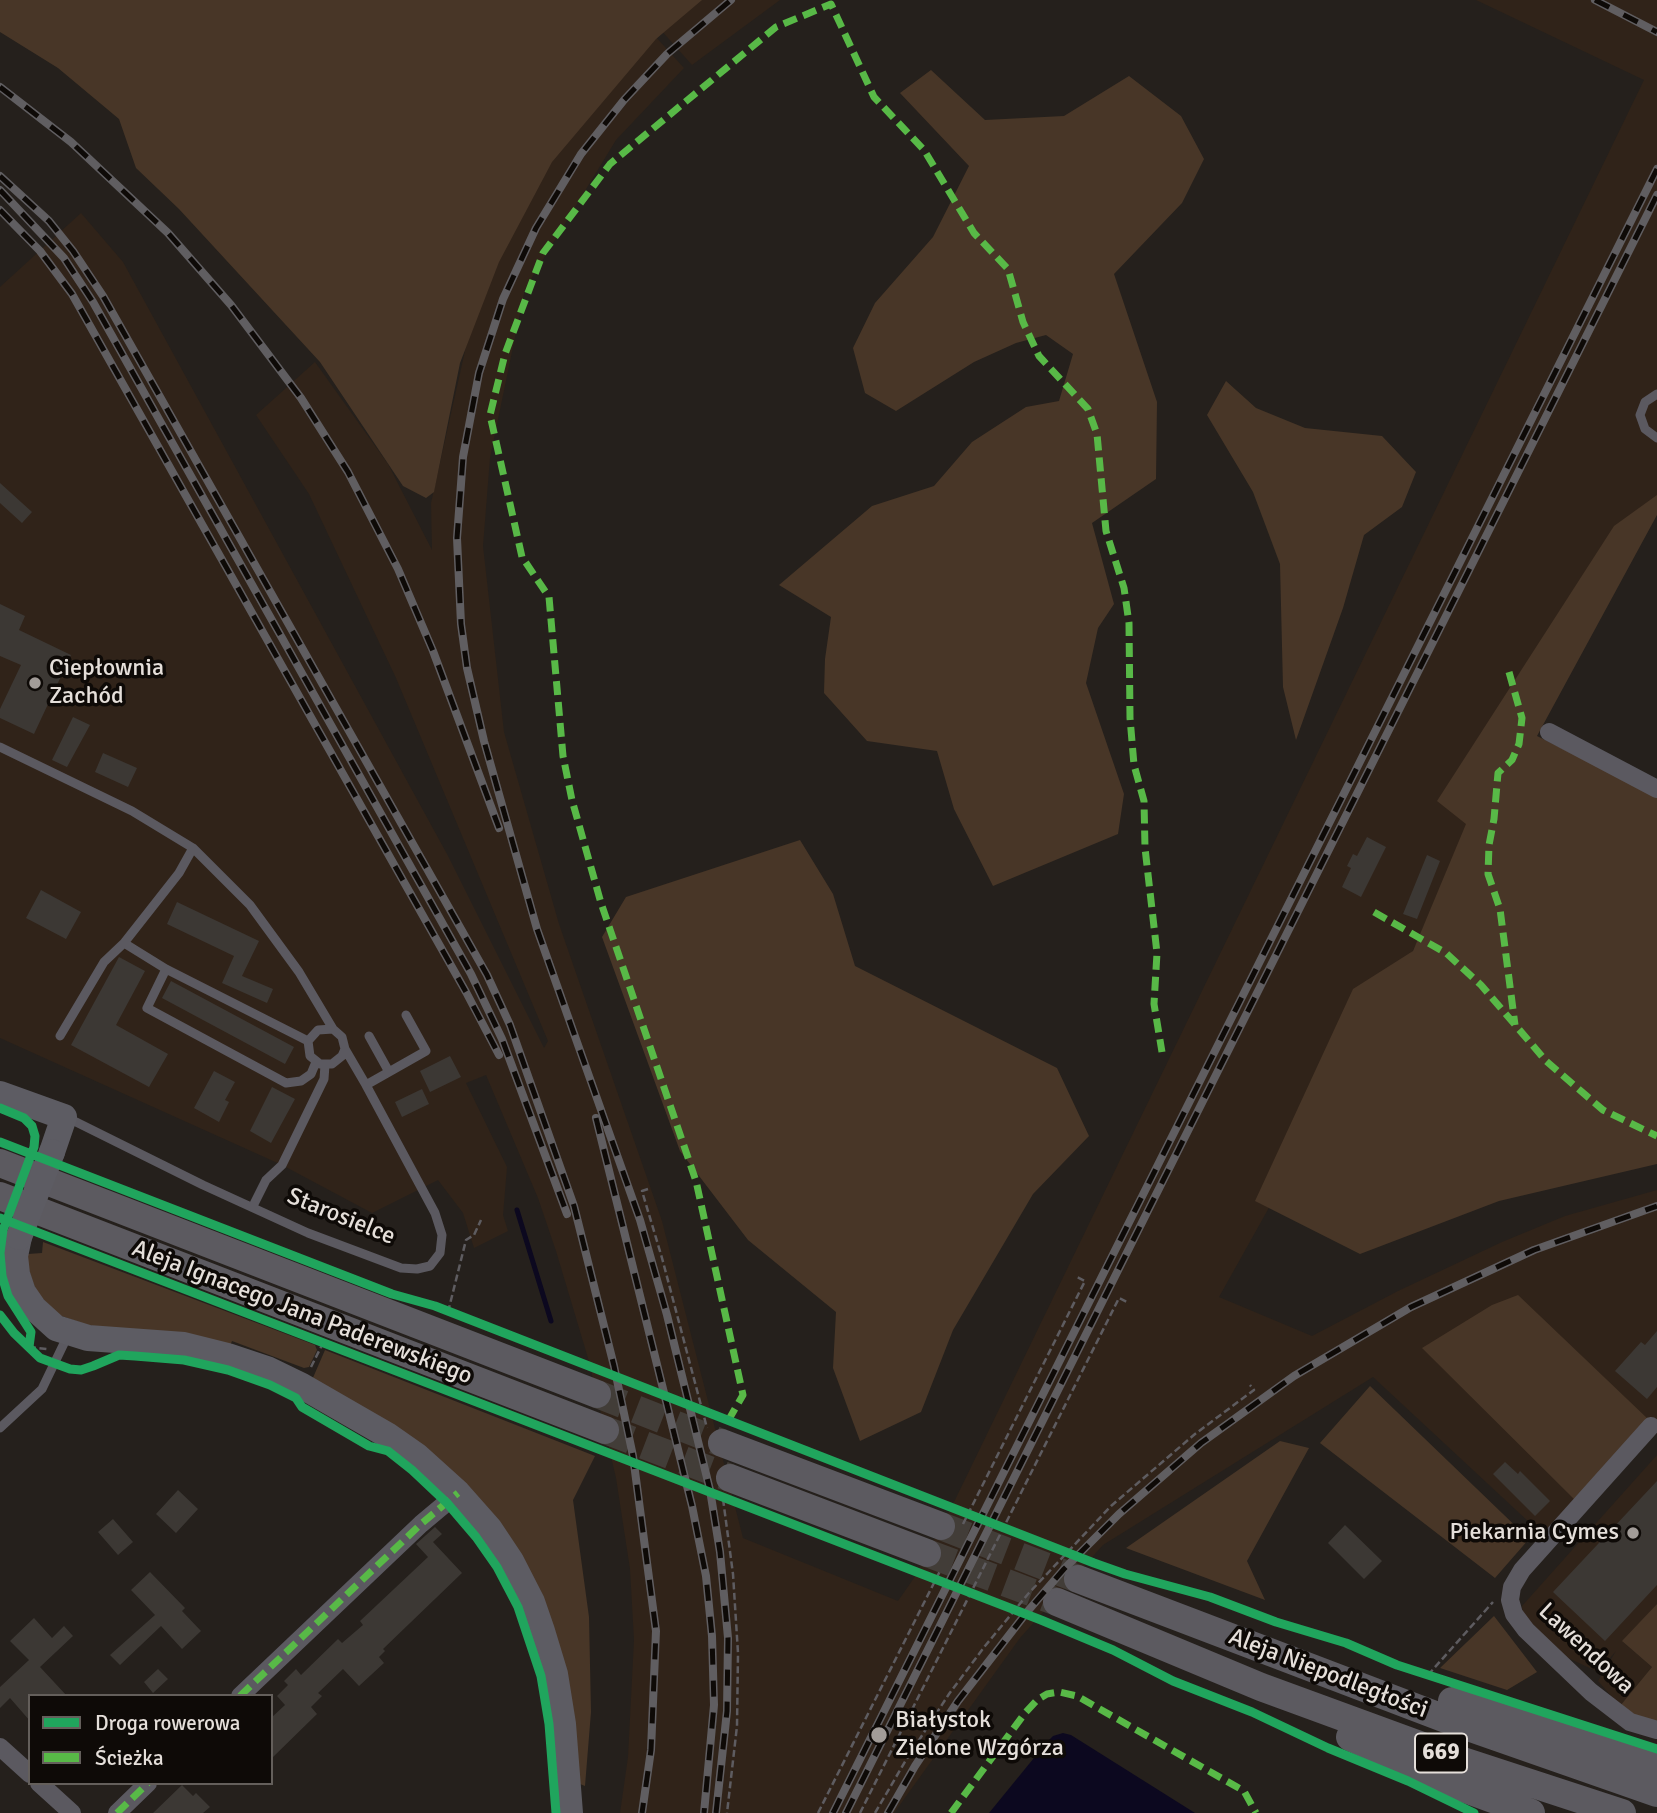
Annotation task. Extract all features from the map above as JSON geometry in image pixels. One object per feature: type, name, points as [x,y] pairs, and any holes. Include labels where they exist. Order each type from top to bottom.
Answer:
[{"type":"main road","name":"Aleja Ignacego Jana Paderewskiego","points":[[0,1163],[597,1394]]},
{"type":"main road","name":"Aleja Ignacego Jana Paderewskiego","points":[[0,1196],[605,1430]]},
{"type":"main road","points":[[714,1436],[941,1526]]},
{"type":"main road","points":[[726,1487],[927,1553]]},
{"type":"main road","name":"Aleja Niepodległości","points":[[1078,1579],[1451,1721],[1657,1793]]},
{"type":"main road","name":"Aleja Niepodległości","points":[[1057,1602],[1261,1687],[1463,1761],[1622,1813]]},
{"type":"main road","points":[[1303,1664],[1404,1686],[1657,1766]]},
{"type":"main road","points":[[1261,1687],[1356,1740],[1452,1784],[1531,1813]]},
{"type":"street","points":[[1549,733],[1657,789]]},
{"type":"street","points":[[0,1094],[65,1116],[19,1237],[15,1256],[23,1292],[44,1319],[56,1328],[88,1338],[184,1346],[228,1356],[267,1369],[387,1434],[417,1456],[458,1493],[489,1528],[511,1561],[532,1602],[555,1674],[563,1724],[570,1813]]},
{"type":"street","name":"Lawendowa","points":[[1654,1423],[1522,1570],[1512,1587],[1510,1600],[1514,1614],[1525,1630],[1591,1692],[1630,1722],[1656,1730]]},
{"type":"street","points":[[242,1694],[421,1524],[458,1493]]},
{"type":"street","points":[[0,1747],[28,1772]]},
{"type":"street","points":[[41,1785],[72,1813]]},
{"type":"street","points":[[117,1813],[146,1785]]},
{"type":"lane","points":[[1657,394],[1645,402],[1640,415],[1645,429],[1657,438]]},
{"type":"lane","points":[[0,747],[132,811],[193,848],[250,905],[299,972],[333,1029],[342,1037],[345,1049],[366,1085],[426,1051],[406,1015]]},
{"type":"lane","points":[[60,1036],[104,962],[124,943],[179,873],[193,848]]},
{"type":"lane","points":[[124,943],[166,969],[308,1041]]},
{"type":"lane","points":[[166,969],[147,1008],[286,1083],[301,1081],[321,1064],[338,1061],[345,1049]]},
{"type":"lane","points":[[253,1206],[266,1180],[282,1165],[324,1079],[321,1064],[310,1056],[308,1041],[318,1030],[333,1029]]},
{"type":"lane","points":[[369,1036],[388,1072]]},
{"type":"lane","name":"Starosielce","points":[[65,1116],[203,1185],[308,1233],[401,1268],[430,1266],[440,1253],[442,1235],[435,1213],[419,1188],[366,1085]]},
{"type":"lane","points":[[0,1428],[42,1389],[68,1333]]},
{"type":"path","points":[[648,1189],[642,1191],[714,1436]]},
{"type":"path","points":[[448,1312],[466,1240],[474,1235],[481,1220]]},
{"type":"path","points":[[860,1813],[1119,1298],[1127,1302]]},
{"type":"path","points":[[308,1373],[323,1342]]},
{"type":"path","points":[[29,1347],[40,1358],[55,1364]]},
{"type":"path","points":[[726,1487],[736,1594],[738,1662],[735,1744],[727,1813]]},
{"type":"path","points":[[1428,1675],[1494,1601]]},
{"type":"path","points":[[898,1738],[914,1748]]},
{"type":"shaded area","points":[[0,0],[702,0],[656,39],[552,162],[499,262],[460,363],[434,492],[426,498],[403,486],[320,362],[179,209],[136,168],[119,119],[58,68],[0,32]]},
{"type":"shaded area","points":[[677,0],[780,0],[692,65],[652,20]]},
{"type":"shaded area","points":[[1476,0],[1657,0],[1657,514],[1219,1297],[1312,1336],[1398,1291],[1502,1242],[1565,1216],[1657,1190],[1657,1426],[1577,1502],[1545,1537],[1373,1377],[1103,1545],[1020,1638],[894,1813],[620,1813],[628,1757],[634,1640],[630,1569],[616,1478],[588,1358],[556,1251],[538,1198],[486,1075],[466,1083],[507,1167],[503,1215],[508,1231],[474,1248],[463,1213],[438,1180],[372,1213],[282,1165],[0,1038],[0,287],[81,213],[123,262],[447,854],[544,1048],[548,1041],[396,678],[309,494],[256,415],[315,362],[388,464],[432,550],[431,503],[486,257],[645,25],[684,68],[616,140],[525,289],[490,458],[483,546],[504,732],[559,924],[662,1221],[743,1538],[898,1601],[914,1578],[955,1500],[1644,80]]},
{"type":"shaded area","points":[[931,70],[985,120],[1064,116],[1129,76],[1181,116],[1204,159],[1182,203],[1114,274],[1157,402],[1156,479],[1092,523],[1114,604],[1098,628],[1086,683],[1124,794],[1118,834],[993,886],[954,809],[937,751],[867,741],[824,693],[825,659],[831,617],[779,585],[872,506],[934,486],[972,442],[1026,407],[1059,401],[1073,354],[1046,335],[1016,343],[974,362],[896,411],[865,393],[853,348],[875,303],[933,237],[969,166],[900,93]]},
{"type":"shaded area","points":[[1226,381],[1256,408],[1305,428],[1382,436],[1416,472],[1402,507],[1364,535],[1343,608],[1296,740],[1283,687],[1280,564],[1253,492],[1207,415]]},
{"type":"shaded area","points":[[1657,495],[1657,515],[1537,736],[1657,796],[1657,1164],[1499,1201],[1360,1254],[1255,1201],[1353,989],[1413,951],[1466,824],[1437,801],[1614,526]]},
{"type":"shaded area","points":[[800,840],[833,894],[855,966],[1057,1068],[1089,1136],[1033,1194],[953,1330],[921,1412],[860,1441],[833,1368],[836,1312],[748,1240],[680,1151],[602,937],[626,897]]},
{"type":"shaded area","points":[[43,1242],[315,1345],[317,1350],[309,1367],[304,1368],[232,1341],[230,1346],[87,1325],[59,1315],[36,1292],[28,1267],[28,1254],[42,1253]]},
{"type":"shaded area","points":[[1518,1295],[1649,1420],[1577,1502],[1422,1348],[1492,1305]]},
{"type":"shaded area","points":[[325,1350],[595,1456],[573,1500],[589,1617],[591,1712],[585,1786],[580,1784],[527,1569],[312,1380]]},
{"type":"shaded area","points":[[1370,1386],[1529,1539],[1495,1578],[1320,1443]]},
{"type":"shaded area","points":[[1280,1441],[1309,1448],[1247,1561],[1265,1600],[1126,1548]]},
{"type":"shaded area","points":[[1657,1455],[1657,1604],[1623,1642],[1652,1667],[1620,1706],[1598,1681],[1616,1651],[1598,1672],[1566,1657],[1523,1616],[1522,1606]]},
{"type":"shaded area","points":[[1657,1604],[1657,1725],[1620,1706],[1652,1667],[1622,1641]]},
{"type":"shaded area","points":[[1494,1616],[1537,1672],[1507,1690],[1440,1668]]},
{"type":"shaded area","points":[[1063,1733],[1071,1735],[1195,1813],[989,1813],[1047,1742],[1053,1736]]},
{"type":"building","points":[[0,483],[32,512],[22,523],[0,503]]},
{"type":"building","name":"Ciepłownia Zachód","points":[[0,604],[25,616],[19,630],[71,655],[34,734],[0,718],[0,709],[21,665],[0,656]]},
{"type":"building","points":[[73,717],[90,725],[67,767],[52,760]]},
{"type":"building","points":[[103,753],[137,768],[128,787],[95,772]]},
{"type":"building","points":[[1367,837],[1386,847],[1361,897],[1342,887],[1351,868],[1347,866],[1353,854],[1357,856]]},
{"type":"building","points":[[1427,855],[1440,861],[1417,919],[1403,914]]},
{"type":"building","points":[[41,890],[81,912],[66,939],[26,918]]},
{"type":"building","points":[[177,902],[259,941],[242,976],[273,989],[267,1003],[222,983],[234,956],[167,924]]},
{"type":"building","points":[[119,957],[145,971],[116,1025],[168,1054],[149,1087],[71,1045]]},
{"type":"building","points":[[171,981],[294,1047],[285,1064],[162,998]]},
{"type":"building","points":[[450,1056],[461,1077],[430,1092],[420,1071]]},
{"type":"building","points":[[214,1071],[235,1082],[225,1100],[229,1102],[219,1122],[194,1108]]},
{"type":"building","points":[[272,1087],[295,1099],[271,1143],[250,1131]]},
{"type":"building","points":[[422,1089],[429,1104],[402,1117],[395,1102]]},
{"type":"building","points":[[1657,1331],[1657,1387],[1647,1399],[1615,1371],[1641,1342],[1645,1345]]},
{"type":"building","points":[[1505,1462],[1518,1474],[1520,1471],[1550,1501],[1535,1516],[1493,1474]]},
{"type":"building","name":"Piekarnia Cymes","points":[[1657,1481],[1657,1585],[1605,1641],[1553,1592]]},
{"type":"building","points":[[178,1490],[198,1509],[176,1533],[156,1514]]},
{"type":"building","points":[[113,1519],[133,1542],[118,1555],[98,1532]]},
{"type":"building","points":[[1345,1525],[1382,1561],[1364,1579],[1328,1543]]},
{"type":"building","points":[[435,1527],[442,1534],[433,1542],[462,1573],[383,1649],[385,1651],[379,1657],[384,1663],[359,1686],[343,1669],[318,1693],[322,1696],[311,1707],[317,1714],[273,1757],[273,1716],[285,1705],[277,1696],[288,1685],[284,1681],[296,1669],[301,1675],[338,1639],[342,1643],[363,1625],[360,1621],[428,1557],[416,1544]]},
{"type":"building","points":[[150,1572],[185,1608],[182,1611],[201,1631],[182,1649],[161,1626],[120,1665],[110,1655],[155,1615],[131,1590]]},
{"type":"building","points":[[34,1618],[52,1638],[64,1626],[73,1636],[40,1667],[65,1694],[28,1694],[28,1719],[10,1698],[0,1708],[0,1687],[29,1660],[10,1641]]},
{"type":"building","points":[[158,1669],[168,1679],[153,1693],[144,1682]]},
{"type":"building","points":[[182,1785],[193,1796],[196,1793],[210,1807],[203,1813],[153,1813]]},
{"type":"waterway","points":[[517,1210],[551,1321]]},
{"type":"tunnel","points":[[597,1394],[722,1443]]},
{"type":"tunnel","points":[[605,1430],[730,1478]]},
{"type":"tunnel","points":[[941,1526],[1078,1579]]},
{"type":"tunnel","points":[[927,1553],[1057,1602]]},
{"type":"railway","points":[[716,1813],[727,1711],[728,1638],[720,1552],[710,1490],[667,1315],[640,1220],[537,929],[484,741],[467,668],[461,624],[457,538],[463,457],[479,373],[503,299],[536,228],[581,154],[624,100],[667,54],[731,0]]},
{"type":"railway","points":[[1595,0],[1657,32]]},
{"type":"railway","points":[[0,87],[71,142],[168,233],[231,305],[301,398],[348,472],[398,569],[433,651],[499,828]]},
{"type":"railway","points":[[833,1813],[1657,169]]},
{"type":"railway","points":[[0,176],[49,221],[103,296],[487,975],[510,1025],[574,1206],[614,1366],[633,1456],[656,1631],[651,1750],[642,1813]]},
{"type":"railway","points":[[0,190],[64,258],[93,302],[471,974],[502,1039],[567,1214]]},
{"type":"railway","points":[[846,1813],[1657,195]]},
{"type":"railway","points":[[0,210],[40,251],[72,294],[499,1055]]},
{"type":"railway","points":[[596,1118],[692,1506],[706,1576],[712,1636],[714,1705],[704,1813]]},
{"type":"railway","points":[[888,1813],[958,1701],[1027,1612],[1064,1569],[1119,1514],[1201,1443],[1294,1376],[1411,1307],[1534,1250],[1657,1206]]},
{"type":"marked path","points":[[728,1421],[743,1395],[696,1181],[601,903],[572,800],[563,756],[549,597],[522,557],[490,415],[505,354],[543,253],[610,164],[776,27],[831,4],[874,97],[924,150],[974,233],[1008,269],[1023,322],[1039,356],[1088,409],[1097,434],[1106,531],[1124,588],[1129,623],[1130,718],[1134,765],[1144,801],[1145,848],[1157,953],[1154,1004],[1162,1052]]},
{"type":"marked path","points":[[1509,672],[1522,718],[1519,744],[1512,760],[1498,773],[1488,874],[1500,909],[1515,1025]]},
{"type":"marked path","points":[[1374,912],[1446,953],[1481,985],[1546,1061],[1603,1110],[1657,1136]]},
{"type":"marked path","points":[[242,1694],[421,1524],[458,1493]]},
{"type":"marked path","points":[[951,1813],[1025,1713],[1037,1700],[1047,1694],[1059,1692],[1077,1696],[1244,1791],[1256,1813]]},
{"type":"marked path","points":[[117,1813],[146,1785]]},
{"type":"cycle path","points":[[0,1108],[24,1118],[32,1126],[35,1136],[34,1147],[3,1230],[0,1253],[2,1276],[8,1296],[31,1332],[29,1347]]},
{"type":"cycle path","points":[[0,1142],[392,1294],[435,1306],[1094,1563],[1210,1597],[1276,1622],[1346,1643],[1397,1665],[1657,1749]]},
{"type":"cycle path","points":[[0,1218],[1041,1620],[1113,1650],[1173,1681],[1252,1712],[1328,1748],[1408,1781],[1474,1813]]},
{"type":"cycle path","points":[[0,1315],[40,1358],[70,1369],[81,1370],[119,1355],[135,1356],[184,1360],[228,1370],[270,1385],[296,1398],[302,1407],[369,1446],[388,1451],[412,1470],[447,1503],[476,1537],[497,1567],[518,1607],[541,1676],[549,1724],[556,1813]]},
{"type":"place","name":"Ciepłownia Zachód","points":[[35,683]]},
{"type":"place","name":"Piekarnia Cymes","points":[[1633,1533]]},
{"type":"place","name":"Białystok Zielone Wzgórza","points":[[879,1735]]}]
